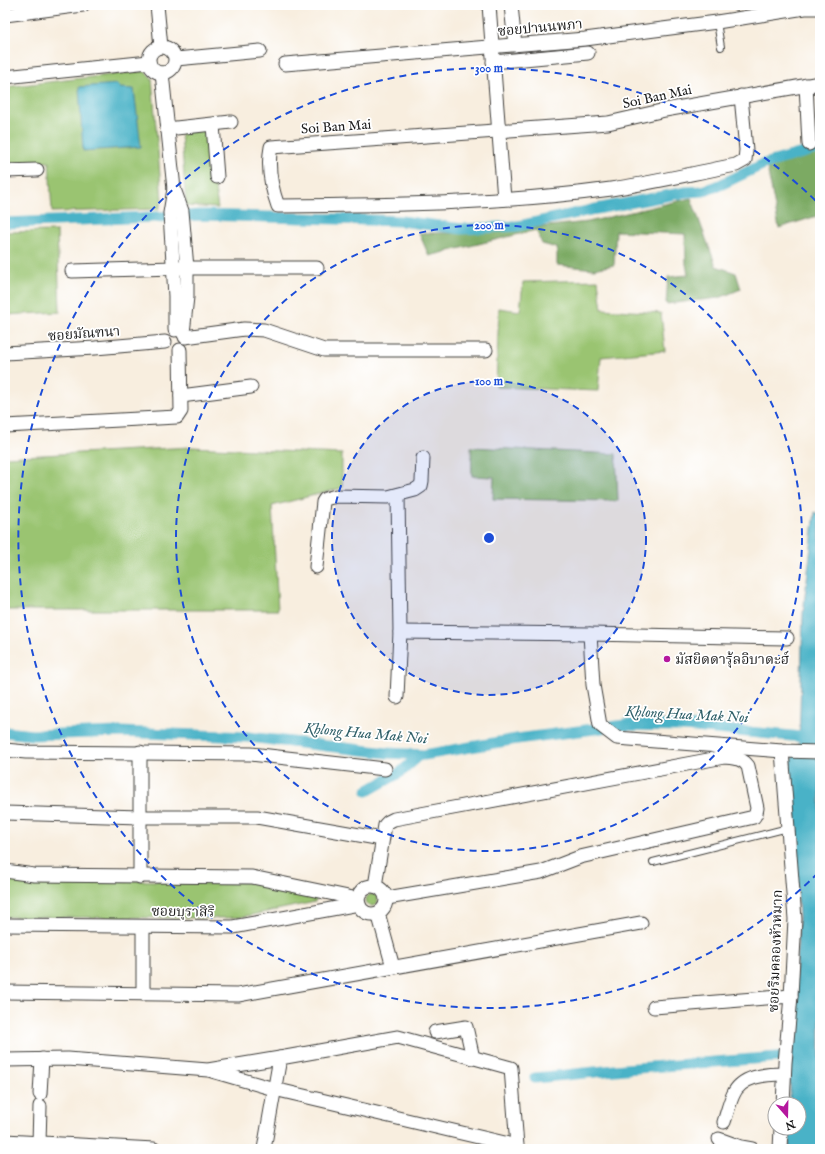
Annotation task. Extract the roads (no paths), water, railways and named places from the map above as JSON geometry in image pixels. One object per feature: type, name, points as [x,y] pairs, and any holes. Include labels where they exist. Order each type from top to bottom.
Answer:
[{"type":"street","points":[[11,11],[83,5]]},
{"type":"street","points":[[157,5],[161,47]]},
{"type":"street","points":[[489,5],[504,199],[612,189],[736,165],[745,160],[746,150],[741,96]]},
{"type":"street","points":[[511,5],[515,45]]},
{"type":"street","name":"ซอยปานนพภา","points":[[285,64],[492,48],[585,39],[717,22],[813,7]]},
{"type":"street","points":[[161,47],[165,47],[172,51],[176,59],[171,70],[162,73],[155,71],[150,66],[149,58],[153,51],[161,47]]},
{"type":"street","points":[[176,59],[260,51]]},
{"type":"street","points":[[493,62],[588,53]]},
{"type":"street","points":[[5,77],[150,62]]},
{"type":"street","points":[[162,73],[178,238],[174,268],[181,333],[186,343],[180,350],[174,351],[168,348],[165,342],[167,335],[181,333],[244,329],[264,330],[324,350],[486,350]]},
{"type":"street","name":"Soi Ban Mai","points":[[504,199],[387,205],[278,206],[272,187],[270,156],[271,147],[608,123],[666,110],[820,83]]},
{"type":"street","points":[[806,85],[808,144]]},
{"type":"street","points":[[167,129],[231,122]]},
{"type":"street","points":[[213,125],[217,177]]},
{"type":"street","points":[[5,171],[37,170]]},
{"type":"street","points":[[178,238],[187,268],[186,298],[181,333]]},
{"type":"street","points":[[72,271],[174,268],[317,268]]},
{"type":"street","name":"ซอยมัณฑนา","points":[[5,353],[165,342]]},
{"type":"street","points":[[5,426],[177,417],[181,411],[180,350]]},
{"type":"street","points":[[181,396],[251,387]]},
{"type":"street","points":[[316,567],[323,502],[325,499],[336,496],[398,495],[415,490],[420,486],[422,481],[423,458]]},
{"type":"street","points":[[397,697],[400,632],[398,495]]},
{"type":"street","points":[[400,632],[787,638]]},
{"type":"street","points":[[590,634],[593,685],[600,725],[617,738],[786,751],[820,752]]},
{"type":"street","points":[[5,750],[26,752],[252,754],[385,769]]},
{"type":"street","name":"ซอยริมคลองหัวหมาก","points":[[783,1096],[791,996],[795,919],[788,828],[786,751]]},
{"type":"street","points":[[140,752],[140,876]]},
{"type":"street","points":[[375,886],[385,825],[388,822],[402,817],[724,758],[741,760],[748,766],[756,808],[754,817],[580,857],[541,872],[387,898]]},
{"type":"street","points":[[5,813],[140,817],[257,817],[382,839]]},
{"type":"street","points":[[5,871],[34,875],[252,877],[358,902]]},
{"type":"street","points":[[375,886],[383,890],[387,898],[385,907],[378,913],[369,914],[361,909],[358,902],[362,890],[366,887],[375,886]]},
{"type":"street","name":"ซอยบุราสิริ","points":[[5,925],[233,927],[358,902]]},
{"type":"street","points":[[378,913],[393,966]]},
{"type":"street","points":[[5,992],[238,995],[393,966],[641,923]]},
{"type":"street","points":[[143,927],[143,994]]},
{"type":"street","points":[[654,1007],[791,996]]},
{"type":"street","points":[[435,1032],[466,1027],[473,1058]]},
{"type":"street","points":[[5,1060],[68,1059],[208,1070],[274,1089],[517,1148],[511,1068],[398,1037],[208,1070]]},
{"type":"street","points":[[264,1149],[280,1058]]},
{"type":"street","points":[[42,1059],[40,1100],[44,1145]]},
{"type":"street","points":[[724,1122],[733,1095],[743,1082],[769,1074],[784,1074]]},
{"type":"street","points":[[780,1149],[781,1136]]},
{"type":"street","points":[[719,1139],[741,1147],[752,1149]]},
{"type":"street","points":[[5,1141],[44,1145],[154,1149]]},
{"type":"lane","points":[[717,22],[721,47]]},
{"type":"lane","points":[[653,862],[788,828]]},
{"type":"water","points":[[117,84],[120,88],[134,89],[141,147],[83,151],[79,87]]},
{"type":"water","points":[[815,512],[820,515],[820,1149],[790,1149],[790,1136],[807,1136],[807,1096],[790,1096],[790,1066],[799,918],[790,764],[799,742],[803,613]]},
{"type":"waterway","points":[[5,223],[203,215],[401,221],[462,229],[518,226],[591,210],[686,192],[703,191],[720,185],[764,164],[820,148]]},
{"type":"waterway","name":"Khlong Hua Mak Noi","points":[[5,732],[32,735],[120,732],[248,737],[388,753],[424,755],[517,739],[625,725],[684,726],[814,738]]},
{"type":"waterway","points":[[367,791],[401,772],[420,755]]},
{"type":"waterway","points":[[535,1078],[777,1057]]},
{"type":"place","name":"มัสยิดดารุ้ลอิบาดะฮ์","points":[[667,659]]}]
